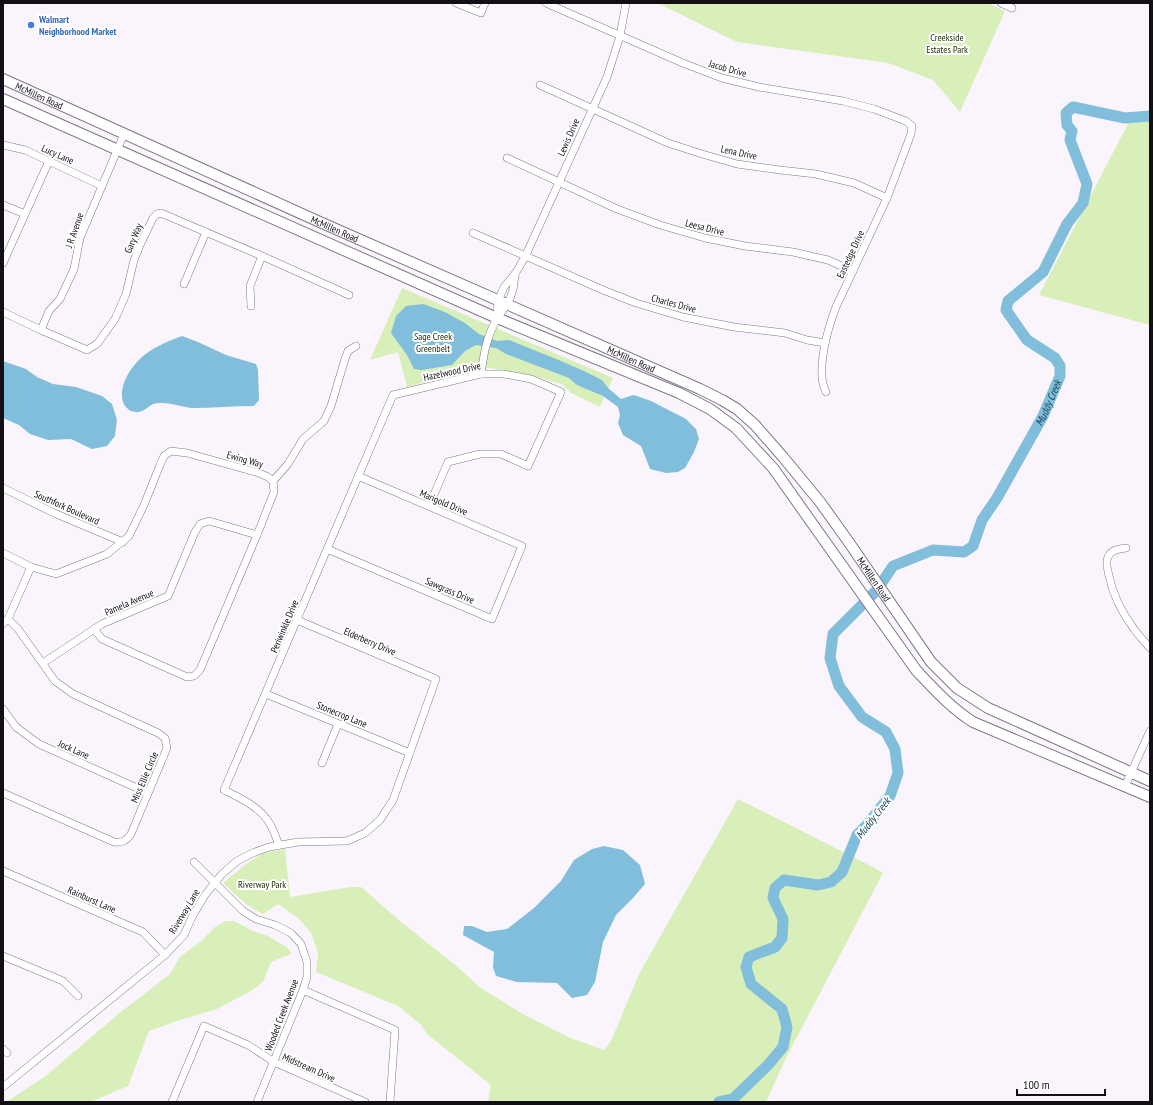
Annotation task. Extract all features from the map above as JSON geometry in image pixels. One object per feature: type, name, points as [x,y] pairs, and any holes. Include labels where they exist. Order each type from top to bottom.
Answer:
[{"type":"main road","name":"McMillen Road","points":[[3,80],[503,303],[700,389],[737,409],[767,438],[810,490],[848,541],[931,662],[947,679],[957,688],[988,708],[1150,781]]},
{"type":"main road","name":"McMillen Road","points":[[3,99],[497,318],[679,393],[710,408],[736,428],[773,468],[916,670],[940,696],[963,716],[973,722],[1150,797]]},
{"type":"street","points":[[456,3],[481,13],[485,3]]},
{"type":"street","name":"Jacob Drive","points":[[546,3],[685,64],[722,78],[759,87],[843,101],[874,109],[906,121],[912,126]]},
{"type":"street","name":"Lewis Drive","points":[[482,374],[484,350],[490,332],[503,303],[514,290],[515,274],[525,257],[607,76],[620,36],[626,3]]},
{"type":"street","points":[[1001,3],[1012,8]]},
{"type":"street","name":"Lena Drive","points":[[540,85],[668,143],[737,164],[816,174],[854,183],[887,198]]},
{"type":"street","name":"Eastedge Drive","points":[[826,392],[822,386],[821,376],[825,343],[830,321],[887,198],[911,134],[912,126]]},
{"type":"street","name":"J R Avenue","points":[[41,330],[49,310],[60,299],[74,269],[80,238],[124,134]]},
{"type":"street","name":"Lucy Lane","points":[[3,145],[25,150],[102,186]]},
{"type":"street","name":"Leesa Drive","points":[[506,158],[617,208],[660,225],[705,238],[745,246],[792,252],[828,260],[853,271]]},
{"type":"street","points":[[3,263],[49,161]]},
{"type":"street","points":[[3,205],[25,214]]},
{"type":"street","name":"Gary Way","points":[[3,312],[87,350],[97,344],[115,320],[120,310],[126,294],[134,260],[153,218],[157,214],[161,213],[349,295]]},
{"type":"street","points":[[184,284],[206,232]]},
{"type":"street","name":"Charles Drive","points":[[473,234],[636,303],[683,317],[734,327],[785,333],[807,340],[825,343]]},
{"type":"street","points":[[250,306],[250,286],[262,256]]},
{"type":"street","points":[[94,629],[102,639],[187,677],[194,676],[200,670],[274,492],[273,481],[288,464],[303,439],[324,421],[331,406],[345,358],[348,351],[356,346]]},
{"type":"street","name":"Hazelwood Drive","points":[[393,395],[482,374],[504,374],[531,379],[561,392],[528,466],[501,454],[480,454],[448,462],[429,506]]},
{"type":"street","name":"Periwinkle Drive","points":[[279,845],[270,825],[260,812],[247,802],[224,790],[393,395]]},
{"type":"street","name":"Ewing Way","points":[[3,553],[31,567],[56,574],[107,554],[129,536],[164,456],[171,451],[187,453],[259,473],[268,476],[273,481]]},
{"type":"street","name":"Marigold Drive","points":[[358,476],[522,546]]},
{"type":"street","name":"Southfork Boulevard","points":[[3,488],[54,513],[123,542]]},
{"type":"street","name":"Pamela Avenue","points":[[42,663],[102,624],[168,596],[195,532],[200,524],[209,521],[257,535]]},
{"type":"street","name":"Sawgrass Drive","points":[[327,549],[492,619],[522,546]]},
{"type":"street","points":[[1126,548],[1115,550],[1110,554],[1106,562],[1107,569],[1112,589],[1134,629],[1150,648]]},
{"type":"street","name":"Miss Ellie Circle","points":[[3,793],[114,842],[121,843],[131,834],[167,748],[165,738],[158,733],[73,694],[55,681],[18,629],[5,622],[31,567]]},
{"type":"street","name":"Elderberry Drive","points":[[297,620],[436,679]]},
{"type":"street","name":"Riverway Lane","points":[[3,1087],[165,955],[184,935],[192,917],[205,895],[222,874],[237,861],[255,852],[279,845],[298,842],[347,841],[365,833],[380,820],[393,800],[436,679]]},
{"type":"street","name":"Stonecrop Lane","points":[[266,694],[410,753]]},
{"type":"street","name":"Jock Lane","points":[[3,709],[16,727],[39,744],[148,793]]},
{"type":"street","points":[[322,763],[338,724]]},
{"type":"street","points":[[1125,786],[1150,731]]},
{"type":"street","name":"Wooded Creek Avenue","points":[[194,862],[243,911],[256,919],[275,925],[291,933],[301,944],[307,962],[303,990],[257,1102]]},
{"type":"street","name":"Rainburst Lane","points":[[3,871],[143,932],[165,955]]},
{"type":"street","points":[[3,956],[63,981],[78,996]]},
{"type":"street","points":[[303,990],[395,1030],[390,1102]]},
{"type":"street","name":"Midstream Drive","points":[[172,1102],[204,1026],[248,1045],[274,1062],[365,1102]]},
{"type":"green space","name":"Creekside Estates Park","points":[[657,3],[988,3],[1005,11],[960,112],[933,80],[888,63],[737,42]]},
{"type":"green space","points":[[1150,114],[1150,325],[1039,295],[1130,120]]},
{"type":"green space","name":"Sage Creek Greenbelt","points":[[402,288],[613,378],[600,407],[571,393],[562,384],[490,368],[465,371],[407,387],[398,352],[370,360]]},
{"type":"green space","name":"Riverway Park","points":[[738,799],[883,873],[786,1058],[766,1102],[488,1102],[491,1085],[427,1034],[421,1025],[398,1006],[316,972],[318,953],[311,933],[299,919],[278,904],[263,914],[247,904],[223,883],[246,864],[263,853],[285,849],[290,897],[350,887],[361,887],[481,988],[523,1014],[568,1037],[604,1050],[611,1041],[639,974]]},
{"type":"green space","points":[[226,921],[234,921],[253,931],[268,936],[288,948],[291,954],[271,962],[263,982],[251,991],[217,1009],[149,1031],[128,1086],[90,1102],[6,1102],[43,1078],[122,1011],[170,974],[180,957],[201,941],[215,927]]},
{"type":"water","points":[[423,304],[445,312],[465,323],[479,334],[497,341],[509,340],[584,371],[602,380],[608,388],[621,399],[633,395],[637,396],[651,401],[686,419],[696,429],[699,439],[685,468],[678,472],[666,473],[650,469],[641,446],[623,435],[618,423],[620,415],[618,407],[603,396],[577,385],[569,378],[506,354],[496,348],[476,345],[465,351],[452,365],[422,370],[414,369],[407,355],[391,333],[396,316],[406,306]]},
{"type":"water","points":[[182,336],[226,355],[256,364],[258,370],[259,400],[254,406],[192,408],[160,403],[153,404],[138,412],[131,411],[127,408],[122,400],[122,390],[125,380],[132,368],[150,351]]},
{"type":"water","points":[[3,361],[26,369],[37,377],[53,384],[76,387],[102,396],[112,404],[117,420],[115,436],[107,446],[92,449],[71,439],[48,440],[30,434],[19,425],[3,418]]},
{"type":"water","points":[[604,846],[623,850],[640,865],[645,884],[616,915],[603,942],[595,982],[587,995],[572,998],[557,983],[517,982],[496,976],[493,967],[494,952],[463,935],[464,926],[472,926],[487,932],[507,929],[534,908],[561,881],[574,860],[592,849]]},
{"type":"waterway","name":"Muddy Creek","points":[[881,584],[893,566],[933,550],[964,552],[973,546],[982,520],[997,498],[1043,416],[1060,376],[1060,366],[1055,358],[1027,340],[1006,310],[1008,301],[1043,272],[1067,224],[1083,203],[1087,184],[1070,140],[1072,131],[1067,125],[1066,113],[1073,107],[1125,118],[1150,116]]},
{"type":"waterway","name":"Muddy Creek","points":[[719,1102],[733,1099],[768,1065],[783,1047],[787,1027],[782,1009],[751,984],[746,967],[749,957],[775,947],[782,938],[783,919],[773,898],[775,888],[784,880],[818,885],[831,882],[842,872],[857,835],[890,796],[898,773],[895,749],[886,732],[862,717],[839,686],[830,658],[833,634],[877,590]]},
{"type":"place","name":"Walmart Neighborhood Market","points":[[31,25]]}]
